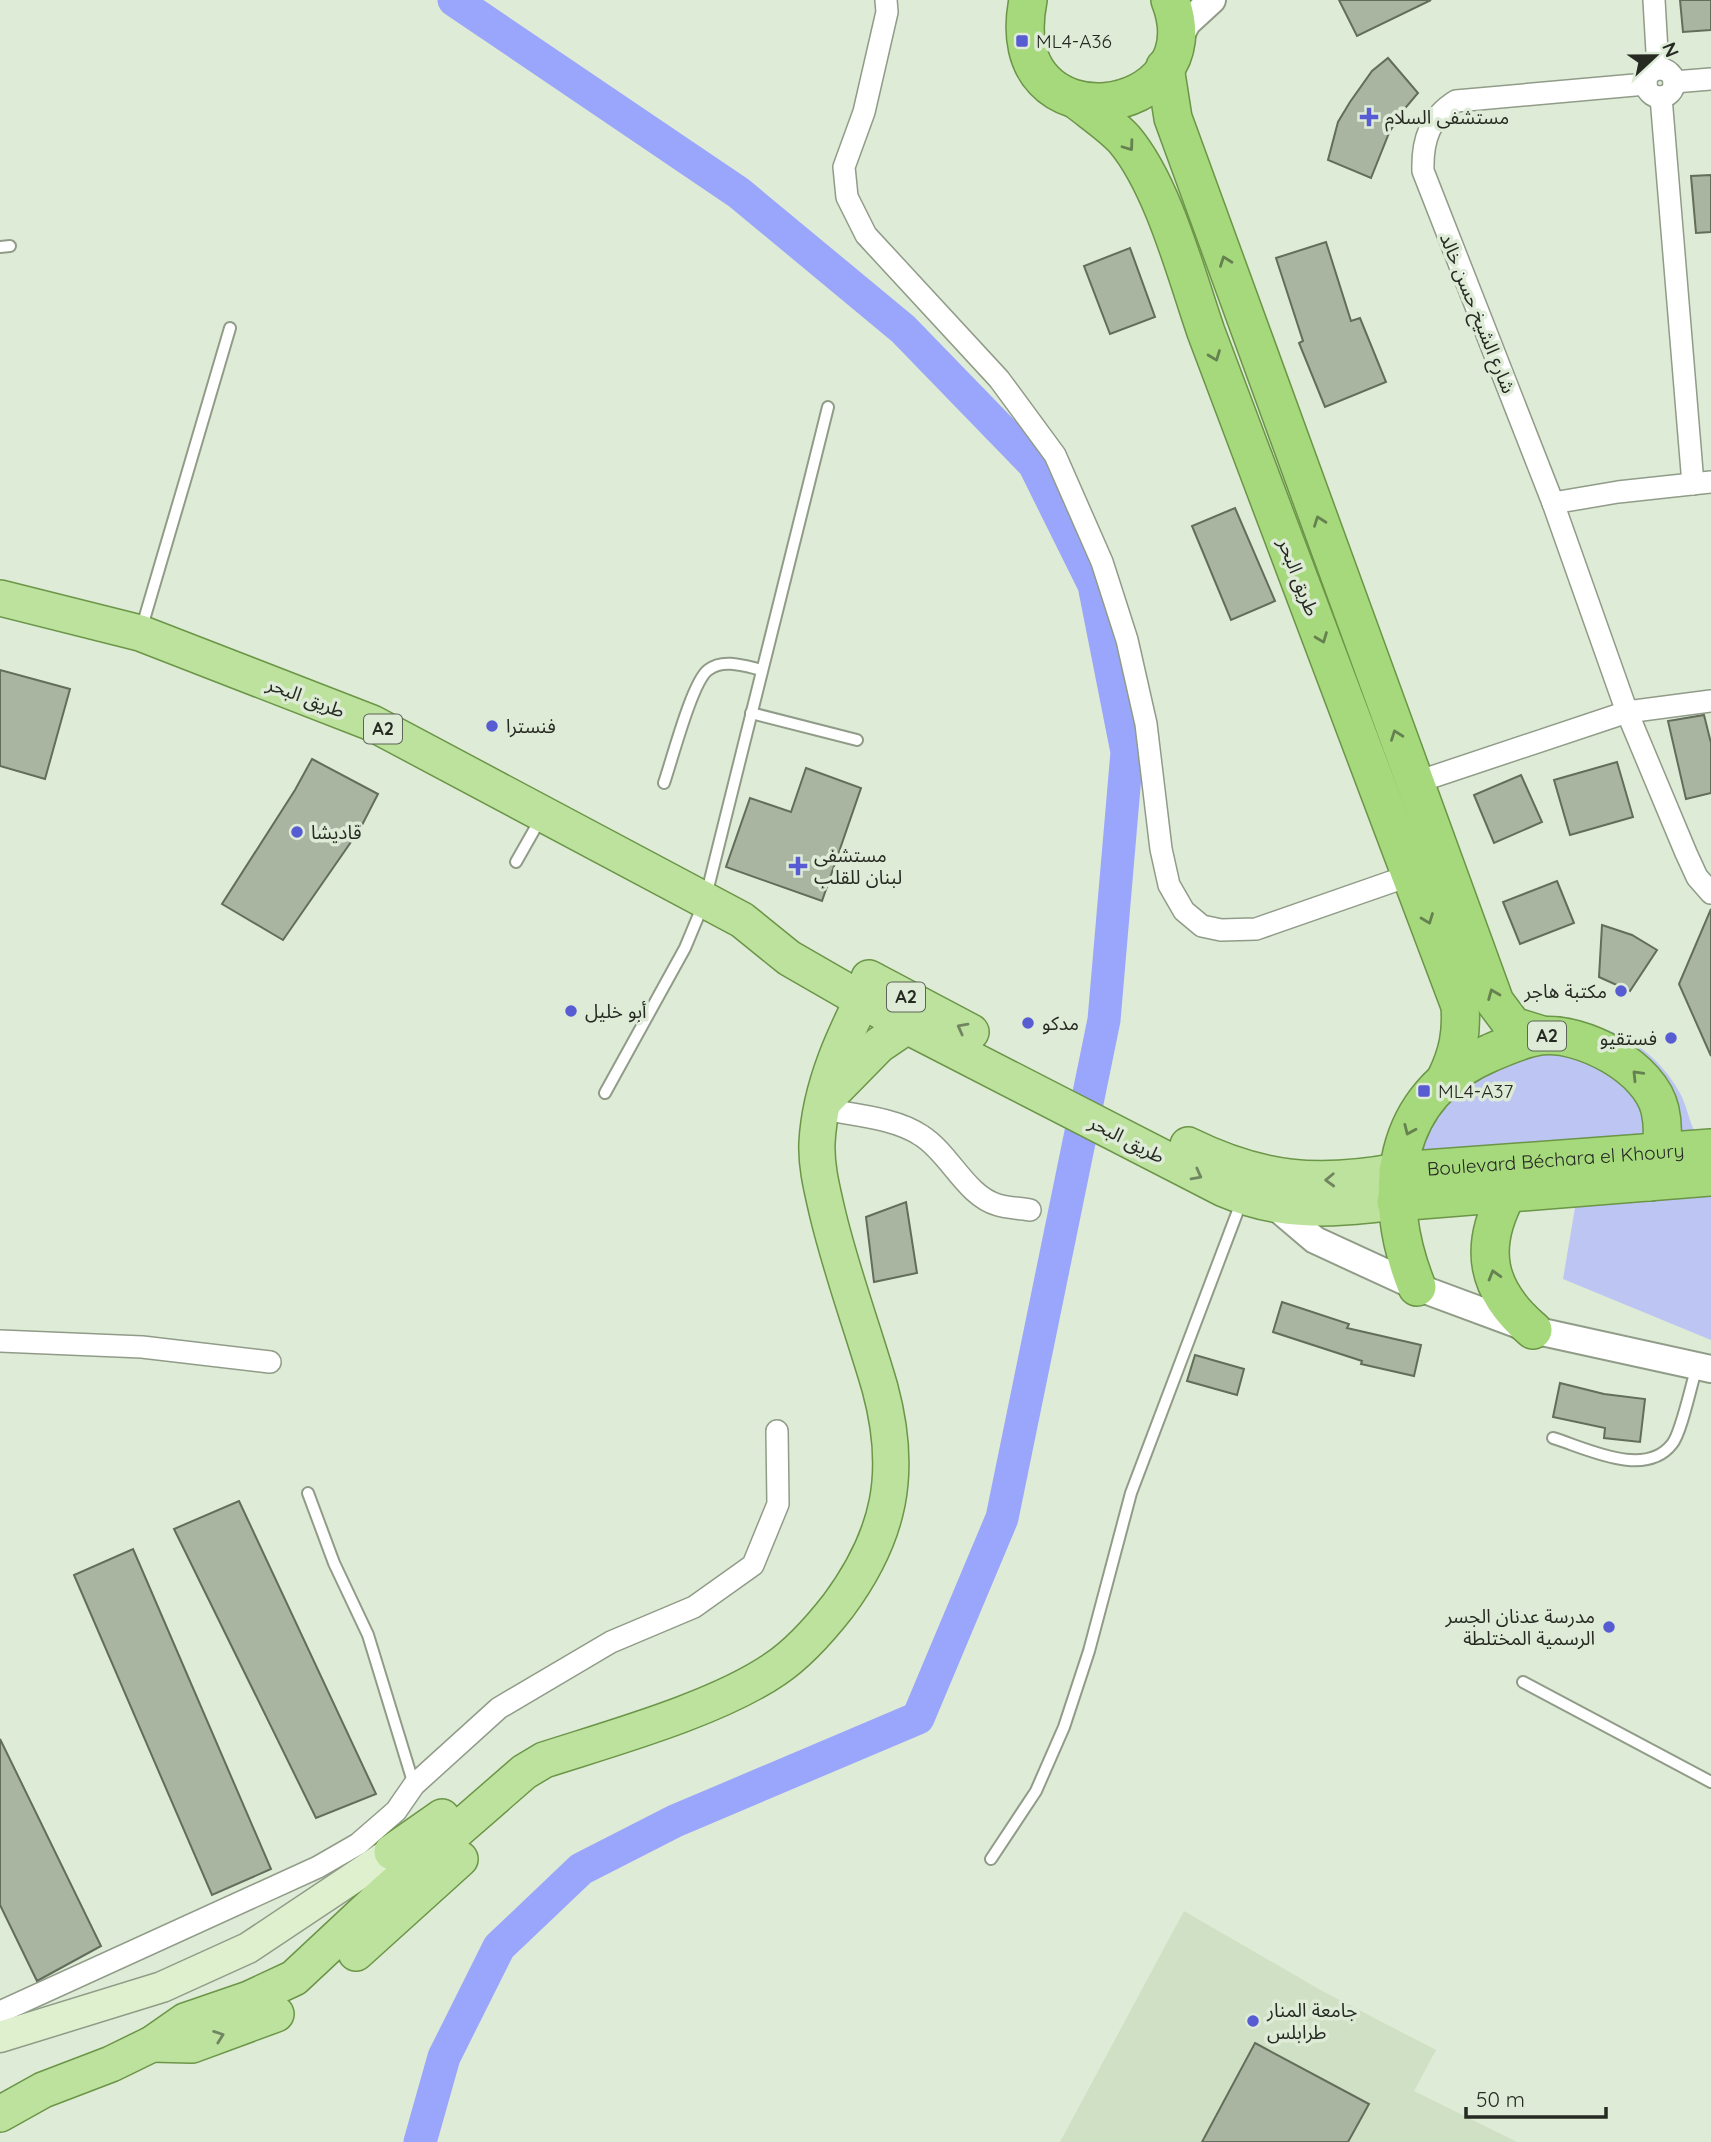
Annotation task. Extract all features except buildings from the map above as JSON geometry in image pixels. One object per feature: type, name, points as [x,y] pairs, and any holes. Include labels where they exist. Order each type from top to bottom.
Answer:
[{"type":"highway","name":"طريق البحر","points":[[1028,0],[1023,24],[1027,50],[1038,72],[1056,90],[1079,101],[1123,138],[1137,157],[1170,228],[1206,331],[1460,1006],[1462,1031],[1457,1055],[1446,1077],[1414,1119],[1403,1144],[1413,1185],[1507,1195],[1555,1191]]},
{"type":"highway","name":"طريق البحر","points":[[1170,0],[1175,12],[1176,36],[1168,61],[1173,118],[1495,1002],[1513,1026],[1598,1047],[1623,1062],[1644,1082],[1659,1106],[1663,1129],[1656,1167]]},
{"type":"highway","points":[[1079,101],[1100,104],[1121,101],[1141,92],[1168,61]]},
{"type":"highway","name":"طريق البحر","points":[[1446,1077],[1468,1062],[1542,1035]]},
{"type":"highway","points":[[1659,1106],[1711,1134]]},
{"type":"highway","name":"Boulevard Béchara el Khoury","points":[[1555,1191],[1656,1167],[1711,1148]]},
{"type":"highway","name":"Boulevard Béchara el Khoury","points":[[1413,1185],[1656,1167],[1711,1177]]},
{"type":"highway","name":"A2","points":[[1413,1185],[1403,1246],[1417,1287]]},
{"type":"highway","points":[[1507,1195],[1492,1230],[1491,1268],[1499,1292],[1513,1313],[1533,1330]]},
{"type":"main road","name":"طريق البحر","points":[[0,598],[140,633],[372,723],[741,920],[797,940],[867,990],[907,1026],[1080,1102],[1254,1172],[1308,1180],[1413,1185]]},
{"type":"main road","name":"طريق البحر","points":[[741,920],[773,947],[811,972],[867,990],[1080,1102],[1260,1202],[1336,1207],[1413,1185]]},
{"type":"main road","points":[[0,2114],[43,2090],[111,2064],[152,2044],[185,2021],[249,1999],[294,1978],[398,1898],[418,1863],[524,1772],[544,1760],[734,1692],[775,1669],[821,1629],[863,1573],[881,1532],[891,1482],[890,1434],[820,1178],[817,1143],[833,1043],[831,1017],[824,993],[811,972]]},
{"type":"main road","points":[[826,1092],[867,990]]},
{"type":"main road","points":[[826,1092],[907,1026]]},
{"type":"main road","points":[[867,1057],[939,1042]]},
{"type":"main road","points":[[0,2037],[162,1987],[248,1948],[323,1900],[353,1876],[418,1863],[581,1748]]},
{"type":"main road","points":[[323,1900],[359,1890],[398,1898]]},
{"type":"street","points":[[886,0],[887,12],[864,112],[844,166],[847,197],[866,235],[999,379],[1055,455],[1102,562],[1128,640],[1146,724],[1161,849],[1169,885],[1184,911],[1202,926],[1256,929],[1411,875]]},
{"type":"street","points":[[1168,61],[1187,23],[1212,0]]},
{"type":"street","points":[[1553,503],[1702,483],[1660,83],[1654,0]]},
{"type":"street","name":"شارع الشيخ حسن خالد","points":[[1711,79],[1456,100],[1434,119],[1424,148],[1423,171],[1553,503],[1627,712],[1697,877],[1711,894]]},
{"type":"street","points":[[1414,783],[1627,712],[1711,701]]},
{"type":"street","points":[[826,1092],[921,1135],[941,1151],[984,1198],[996,1205],[1030,1210]]},
{"type":"street","points":[[1260,1202],[1315,1240],[1417,1287],[1533,1330],[1704,1367]]},
{"type":"street","points":[[0,1341],[142,1347],[270,1362]]},
{"type":"street","points":[[0,2012],[318,1867],[358,1844],[396,1811],[414,1785],[499,1708],[611,1642],[694,1606],[753,1565],[778,1504],[777,1431]]},
{"type":"lane","points":[[140,633],[230,328]]},
{"type":"lane","points":[[605,1093],[685,948],[705,900],[828,407]]},
{"type":"lane","points":[[664,783],[697,685],[709,669],[732,663],[761,670]]},
{"type":"lane","points":[[751,713],[856,740]]},
{"type":"lane","points":[[516,862],[543,816]]},
{"type":"lane","points":[[991,1859],[1037,1791],[1065,1727],[1089,1651],[1131,1493],[1260,1202]]},
{"type":"lane","points":[[1553,1438],[1617,1458],[1641,1461],[1657,1456],[1673,1444],[1704,1367]]},
{"type":"lane","points":[[308,1493],[334,1563],[368,1635],[414,1785]]},
{"type":"lane","points":[[1523,1682],[1711,1782]]},
{"type":"shaded area","points":[[1551,1019],[1608,1030],[1642,1049],[1669,1076],[1682,1097],[1696,1135],[1711,1155],[1711,1340],[1563,1279],[1582,1166],[1416,1166],[1424,1112]]},
{"type":"shaded area","name":"جامعة المنار طرابلس","points":[[1184,1911],[1324,1992],[1436,2050],[1414,2091],[1517,2142],[1060,2142]]},
{"type":"waterway","points":[[420,2142],[444,2057],[499,1947],[581,1869],[675,1821],[918,1718],[1002,1518],[1104,1020],[1127,752],[1094,585],[1034,464],[903,329],[739,193],[454,0]]},
{"type":"place","name":"ML4-A36","points":[[1022,41]]},
{"type":"place","name":"مستشفى السلام","points":[[1369,117]]},
{"type":"place","name":"فنسترا","points":[[492,726]]},
{"type":"place","name":"قاديشا","points":[[297,832]]},
{"type":"place","name":"مستشفى لبنان للقلب","points":[[798,866]]},
{"type":"place","name":"مكتبة هاجر","points":[[1621,991]]},
{"type":"place","name":"أبو خليل","points":[[571,1011]]},
{"type":"place","name":"مدكو","points":[[1028,1023]]},
{"type":"place","name":"فستقيو","points":[[1671,1038]]},
{"type":"place","name":"ML4-A37","points":[[1424,1091]]},
{"type":"place","name":"مدرسة عدنان الجسر الرسمية المختلطة","points":[[1609,1627]]},
{"type":"place","name":"جامعة المنار طرابلس","points":[[1253,2021]]}]
